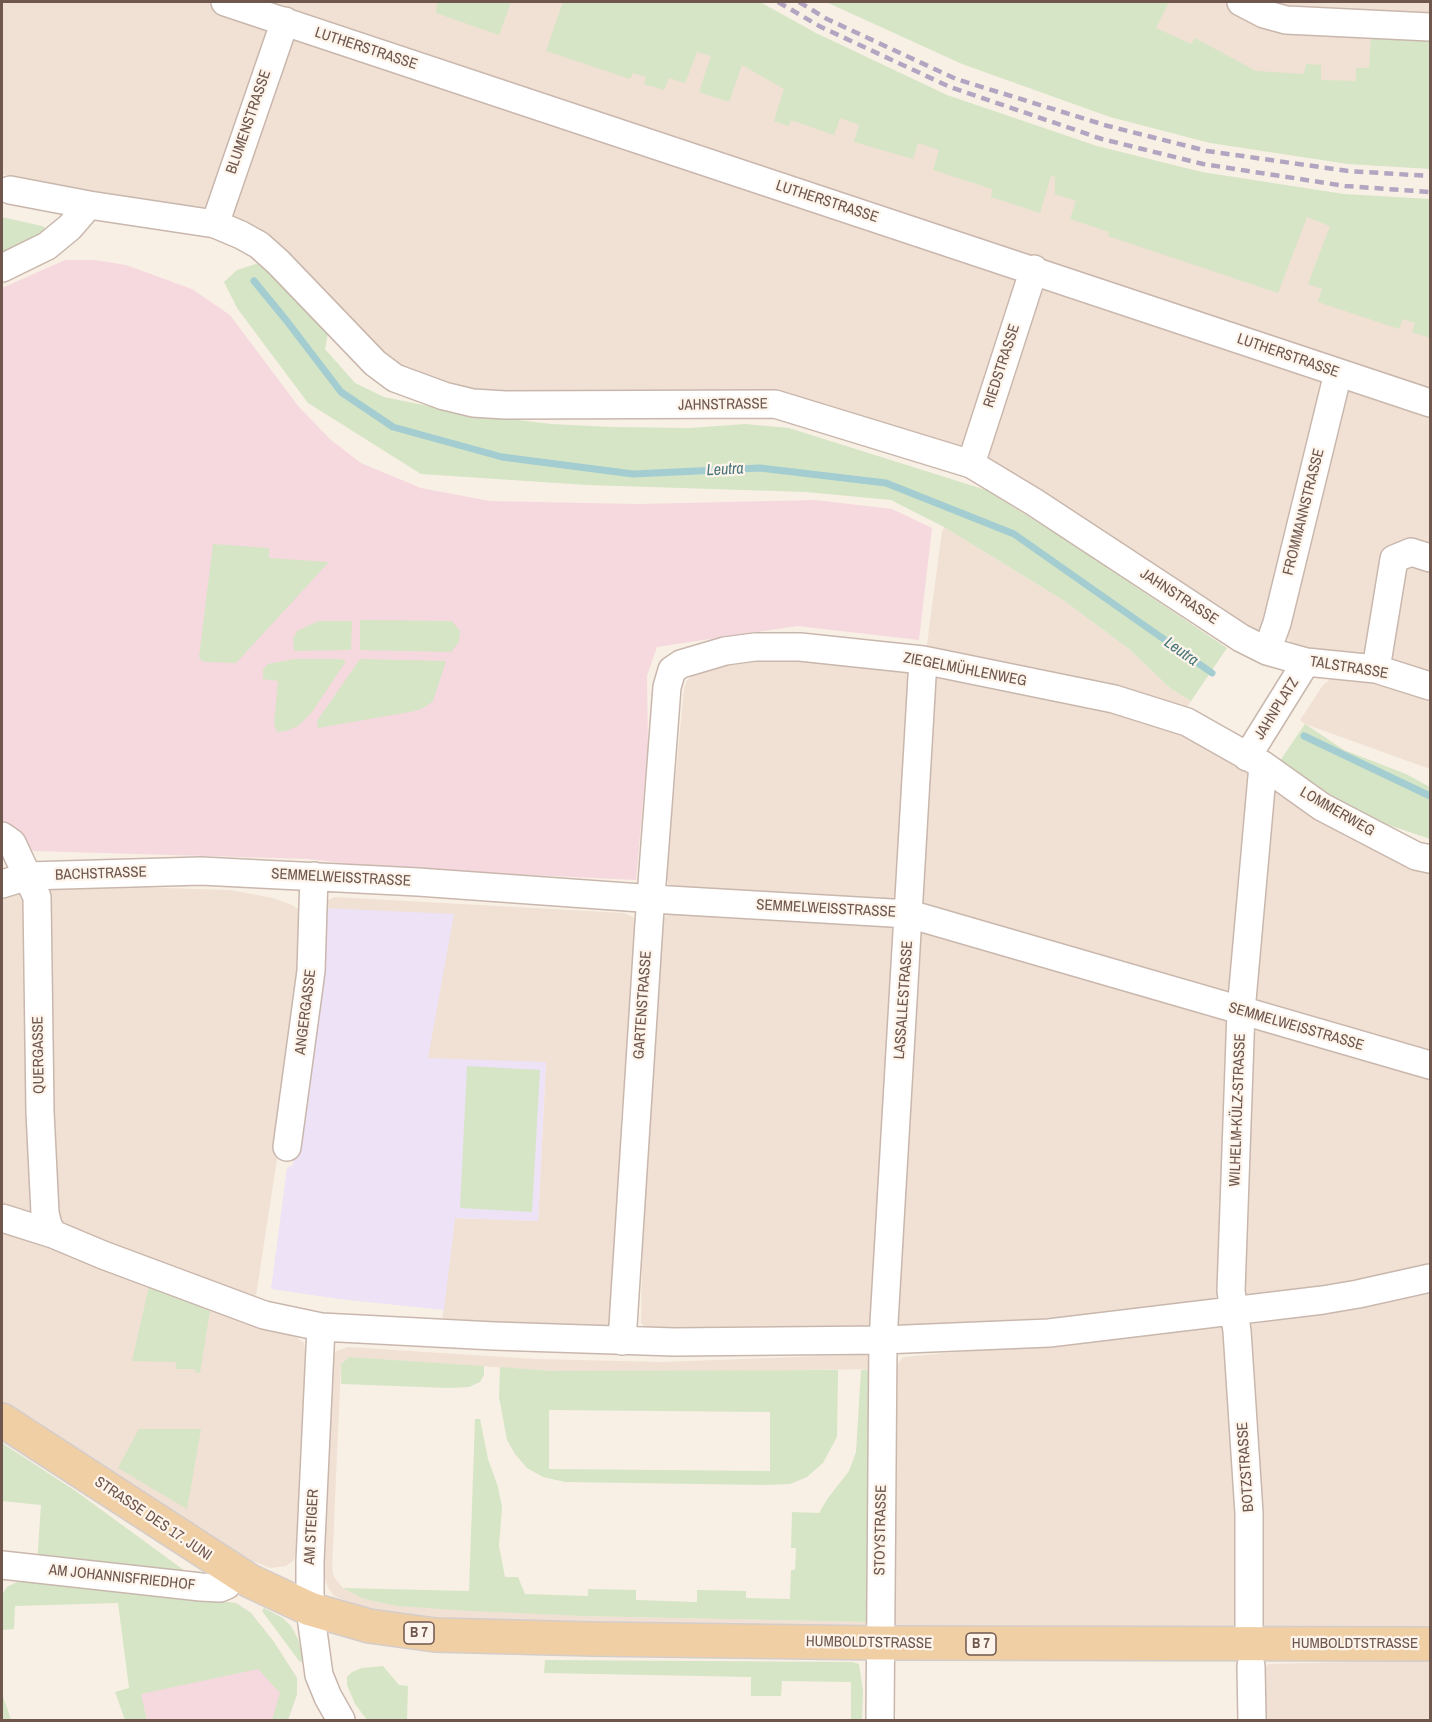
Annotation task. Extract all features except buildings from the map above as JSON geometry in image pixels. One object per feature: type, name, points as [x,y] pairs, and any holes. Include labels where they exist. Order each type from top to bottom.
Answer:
[{"type":"main road","name":"STRASSE DES 17. JUNI","points":[[2,1420],[236,1573],[283,1598],[310,1609]]},
{"type":"main road","name":"HUMBOLDTSTRASSE","points":[[310,1609],[359,1624],[435,1635],[879,1643],[1431,1644]]},
{"type":"street","name":"LUTHERSTRASSE","points":[[225,2],[1034,269],[1431,403]]},
{"type":"street","points":[[1242,2],[1264,14],[1286,20],[1431,27]]},
{"type":"street","name":"BLUMENSTRASSE","points":[[215,224],[285,21]]},
{"type":"street","name":"JAHNSTRASSE","points":[[10,190],[89,205],[215,224],[241,235],[259,245],[278,262],[375,363],[395,378],[444,396],[473,403],[505,405],[775,404],[971,464],[1034,502],[1241,638],[1267,651]]},
{"type":"street","points":[[2,268],[47,246],[70,227],[89,205]]},
{"type":"street","name":"RIEDSTRASSE","points":[[971,464],[1034,269]]},
{"type":"street","name":"FROMMANNSTRASSE","points":[[1267,651],[1277,623],[1338,373]]},
{"type":"street","points":[[1376,669],[1394,559],[1411,552],[1431,558]]},
{"type":"street","name":"ZIEGELMÜHLENWEG","points":[[672,670],[681,664],[724,651],[755,648],[800,647],[923,660],[1114,699],[1187,722],[1255,761]]},
{"type":"street","name":"TALSTRASSE","points":[[1267,651],[1306,662],[1376,669],[1431,686]]},
{"type":"street","name":"LASSALLESTRASSE","points":[[883,1340],[923,660]]},
{"type":"street","name":"JAHNPLATZ","points":[[1255,761],[1306,662]]},
{"type":"street","name":"GARTENSTRASSE","points":[[622,1341],[651,899],[667,687],[672,670]]},
{"type":"street","name":"LOMMERWEG","points":[[1255,761],[1322,807],[1416,856],[1431,859]]},
{"type":"street","name":"WILHELM-KÜLZ-STRASSE","points":[[1233,1310],[1231,1291],[1241,1011],[1255,761]]},
{"type":"street","name":"QUERGASSE","points":[[2,836],[12,843],[37,897],[40,1112],[45,1213],[53,1234]]},
{"type":"street","name":"SEMMELWEISSTRASSE","points":[[201,871],[418,882],[651,899],[909,914],[1431,1065]]},
{"type":"street","name":"BACHSTRASSE","points":[[2,884],[28,876],[201,871]]},
{"type":"street","name":"ANGERGASSE","points":[[287,1147],[311,971],[314,876]]},
{"type":"street","points":[[2,1218],[53,1234],[264,1315],[321,1327],[622,1341],[883,1340],[1049,1333],[1358,1294],[1431,1278]]},
{"type":"street","name":"BOTZSTRASSE","points":[[1233,1310],[1237,1330],[1249,1513],[1250,1625]]},
{"type":"street","name":"AM STEIGER","points":[[321,1327],[310,1561],[310,1609],[319,1676],[341,1720]]},
{"type":"street","name":"STOYSTRASSE","points":[[880,1720],[883,1340]]},
{"type":"street","name":"AM JOHANNISFRIEDHOF","points":[[2,1565],[201,1587],[227,1585],[236,1573]]},
{"type":"street","points":[[1251,1666],[1252,1720]]},
{"type":"shaded area","points":[[2,2],[660,2],[897,128],[1430,216],[1430,675],[1367,653],[1363,655],[1293,646],[1287,637],[1290,626],[1262,628],[1258,633],[969,452],[776,399],[486,399],[386,363],[234,224],[227,206],[208,201],[202,211],[78,192],[2,174]]},
{"type":"shaded area","points":[[1034,2],[1430,2],[1430,158]]},
{"type":"shaded area","points":[[65,260],[95,260],[126,265],[192,289],[230,315],[299,407],[331,440],[361,463],[421,488],[490,501],[637,504],[816,500],[892,509],[932,528],[919,640],[797,626],[657,647],[647,676],[648,746],[636,880],[380,868],[309,859],[33,851],[9,825],[2,821],[2,288]]},
{"type":"shaded area","points":[[944,527],[1063,600],[1129,649],[1170,688],[1191,701],[1185,710],[1123,687],[926,651]]},
{"type":"shaded area","points":[[773,658],[819,658],[917,673],[899,900],[676,888],[668,884],[666,873],[684,689],[687,680],[701,670]]},
{"type":"shaded area","points":[[1344,673],[1430,690],[1430,769],[1305,724],[1300,720],[1323,685],[1333,677]]},
{"type":"shaded area","points":[[941,676],[1137,715],[1251,764],[1238,985],[1229,993],[1219,993],[922,902],[934,677]]},
{"type":"shaded area","points":[[1267,780],[1430,865],[1430,1055],[1255,1001]]},
{"type":"shaded area","points":[[56,886],[230,890],[273,898],[300,910],[296,1035],[256,1296],[72,1234],[61,1224],[53,1158],[49,891]]},
{"type":"shaded area","points":[[15,888],[25,893],[39,1230],[291,1333],[304,1343],[299,1539],[294,1560],[286,1566],[271,1568],[249,1560],[2,1405],[2,890]]},
{"type":"shaded area","points":[[335,897],[624,913],[633,917],[638,924],[621,1119],[617,1320],[610,1327],[442,1322],[455,1218],[538,1221],[546,1063],[428,1059],[323,908],[328,900]]},
{"type":"shaded area","points":[[323,908],[454,914],[428,1058],[546,1062],[538,1221],[455,1218],[444,1310],[271,1289],[287,1168],[293,1165],[302,1104]]},
{"type":"shaded area","points":[[671,913],[888,924],[900,928],[878,1321],[870,1328],[647,1329],[641,1323],[645,1107],[663,918]]},
{"type":"shaded area","points":[[928,930],[1231,1023],[1219,1296],[1209,1300],[1109,1313],[970,1324],[897,1326],[919,931]]},
{"type":"shaded area","points":[[1260,1030],[1430,1080],[1430,1264],[1388,1277],[1326,1288],[1245,1297],[1238,1283],[1251,1033]]},
{"type":"shaded area","points":[[1430,1293],[1430,1632],[899,1632],[892,1626],[897,1365],[903,1357],[1247,1325],[1372,1306]]},
{"type":"shaded area","points":[[348,1347],[535,1359],[663,1362],[873,1354],[874,1369],[739,1371],[552,1371],[349,1357],[341,1364],[332,1569],[334,1577],[343,1588],[364,1599],[397,1606],[582,1616],[867,1622],[865,1630],[611,1628],[416,1617],[362,1607],[334,1596],[328,1588],[323,1573],[331,1358],[334,1352]]},
{"type":"shaded area","points":[[184,1597],[236,1603],[251,1613],[274,1642],[297,1678],[297,1694],[288,1720],[147,1720],[140,1694]]},
{"type":"shaded area","points":[[1430,1660],[1430,1720],[1263,1720],[1263,1670],[1268,1664]]},
{"type":"green space","points":[[437,2],[511,2],[499,35],[436,13]]},
{"type":"green space","points":[[563,2],[760,2],[816,33],[947,95],[1097,146],[1202,172],[1344,194],[1430,199],[1430,338],[1412,332],[1415,323],[1403,319],[1399,329],[1318,302],[1322,289],[1308,284],[1330,226],[1307,217],[1278,293],[1108,236],[1109,232],[1070,219],[1076,201],[1055,194],[1055,177],[1051,176],[1040,213],[991,197],[992,189],[933,170],[939,150],[918,143],[913,159],[854,142],[859,125],[840,118],[834,135],[791,120],[789,126],[774,121],[784,89],[742,65],[729,102],[699,92],[711,56],[697,52],[685,83],[669,78],[664,90],[644,84],[646,77],[633,73],[630,79],[546,51]]},
{"type":"green space","points":[[826,2],[1169,2],[1156,28],[1191,44],[1195,38],[1256,71],[1304,74],[1306,64],[1321,65],[1321,80],[1356,81],[1356,68],[1369,68],[1371,37],[1430,40],[1430,169],[1348,164],[1210,143],[1110,117],[962,64]]},
{"type":"green space","points":[[2,217],[42,226],[47,229],[47,233],[2,258]]},
{"type":"green space","points":[[259,263],[328,333],[325,349],[355,383],[384,397],[467,414],[551,424],[690,428],[745,424],[789,428],[986,490],[1063,538],[1227,648],[1191,701],[1170,688],[1129,649],[1063,600],[944,527],[891,500],[806,492],[587,485],[421,474],[308,403],[237,308],[224,282],[237,270]]},
{"type":"green space","points":[[213,544],[269,548],[269,558],[329,562],[236,663],[208,662],[202,661],[199,657]]},
{"type":"green space","points":[[360,620],[452,621],[460,631],[459,642],[451,652],[360,650]]},
{"type":"green space","points":[[318,621],[352,621],[351,650],[294,651],[293,639],[297,631]]},
{"type":"green space","points":[[294,659],[346,661],[312,712],[298,726],[277,732],[274,724],[278,681],[263,679],[263,669],[268,664]]},
{"type":"green space","points":[[360,659],[446,661],[433,701],[425,707],[415,711],[318,728],[317,721]]},
{"type":"green space","points":[[1305,724],[1344,750],[1406,774],[1430,787],[1430,839],[1336,807],[1277,765]]},
{"type":"green space","points":[[467,1066],[540,1070],[532,1212],[460,1208]]},
{"type":"green space","points":[[150,1282],[211,1304],[200,1373],[196,1373],[195,1369],[176,1369],[176,1362],[132,1361]]},
{"type":"green space","points":[[349,1357],[484,1366],[484,1375],[480,1382],[469,1387],[341,1384],[341,1364]]},
{"type":"green space","points":[[500,1367],[552,1371],[838,1370],[837,1437],[823,1463],[807,1477],[790,1484],[565,1482],[543,1477],[527,1468],[515,1454],[507,1440],[499,1397]],"holes":[[[549,1410],[770,1412],[770,1471],[549,1469]]]},
{"type":"green space","points":[[874,1369],[867,1622],[582,1616],[472,1611],[397,1606],[364,1599],[343,1588],[469,1591],[475,1419],[480,1419],[488,1459],[502,1507],[499,1546],[505,1577],[518,1577],[525,1594],[588,1596],[588,1589],[636,1590],[636,1600],[697,1602],[697,1590],[746,1591],[746,1598],[790,1599],[791,1570],[795,1570],[796,1548],[791,1548],[792,1512],[819,1513],[849,1471],[856,1452],[861,1370]]},
{"type":"green space","points":[[139,1429],[201,1429],[187,1509],[118,1468]]},
{"type":"green space","points":[[2,1443],[77,1492],[192,1576],[37,1564],[41,1505],[2,1501]]},
{"type":"green space","points":[[19,1581],[236,1603],[251,1613],[274,1642],[297,1678],[297,1694],[288,1720],[272,1720],[280,1693],[258,1669],[141,1694],[147,1720],[125,1720],[115,1692],[129,1688],[118,1603],[15,1606],[14,1629],[2,1630],[2,1595],[7,1587]]},
{"type":"green space","points":[[264,1608],[283,1618],[291,1626],[298,1639],[305,1664],[299,1661],[262,1611]]},
{"type":"green space","points":[[545,1660],[853,1662],[859,1664],[863,1690],[862,1720],[851,1720],[851,1682],[782,1681],[781,1696],[751,1696],[751,1677],[544,1673]]},
{"type":"green space","points":[[383,1666],[399,1685],[408,1686],[407,1720],[367,1720],[355,1704],[347,1685],[347,1677],[362,1668]]},
{"type":"green space","points":[[4,1698],[11,1720],[2,1720],[2,1699]]},
{"type":"waterway","name":"Leutra","points":[[254,281],[341,392],[393,427],[502,457],[633,474],[760,468],[886,483],[1014,534],[1212,673]]},
{"type":"waterway","name":"Leutra","points":[[1304,736],[1430,796]]},
{"type":"railway","points":[[778,2],[821,27],[950,87],[1102,139],[1203,164],[1345,186],[1430,192]]},
{"type":"railway","points":[[799,2],[827,19],[956,79],[1108,126],[1207,151],[1348,171],[1430,176]]}]
